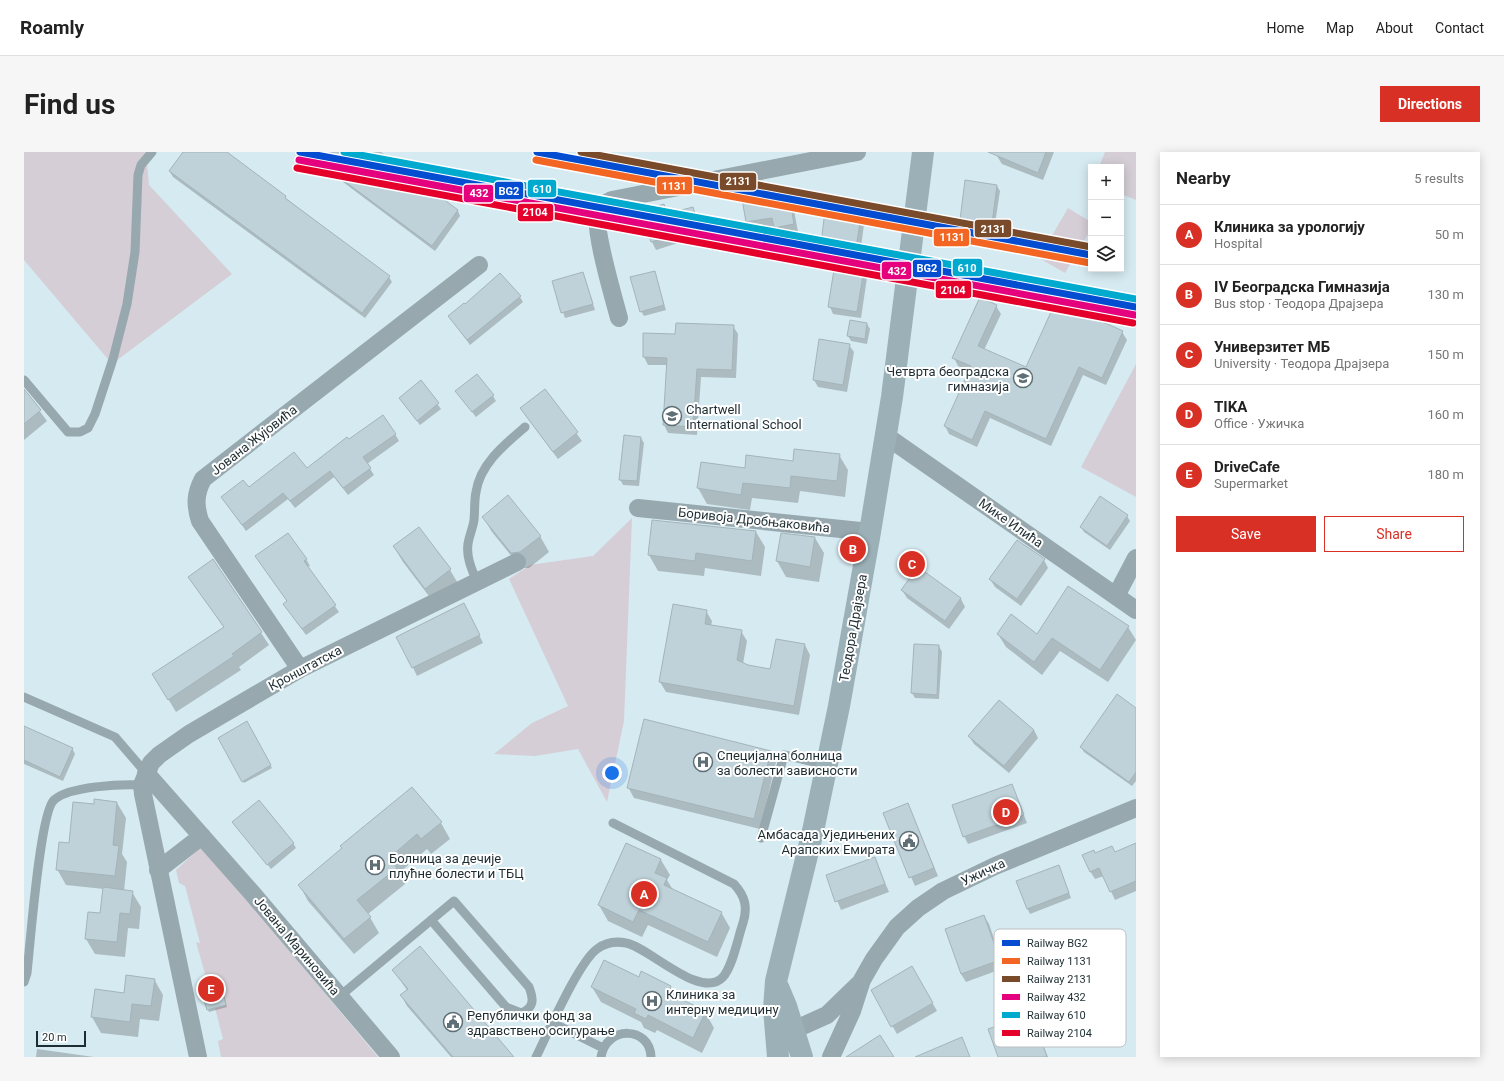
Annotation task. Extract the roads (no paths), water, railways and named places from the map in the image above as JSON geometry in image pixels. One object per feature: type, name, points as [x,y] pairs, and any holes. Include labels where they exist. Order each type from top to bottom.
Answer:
[{"type":"main road","name":"Теодора Драјзера","points":[[778,1053],[774,1009],[776,980],[813,831],[827,765],[870,532],[886,436],[923,152]]},
{"type":"main road","points":[[776,980],[802,1057]]},
{"type":"street","points":[[619,318],[597,227],[599,209],[605,204],[620,199],[857,152]]},
{"type":"street","name":"Јована Жујовића","points":[[300,669],[200,521],[196,508],[196,496],[199,487],[204,479],[479,265]]},
{"type":"street","name":"Мике Илића","points":[[886,436],[1136,610]]},
{"type":"street","name":"Боривоја Дробњаковића","points":[[638,508],[870,532]]},
{"type":"street","points":[[1116,596],[1136,558]]},
{"type":"street","name":"Кронштатска","points":[[144,779],[159,755],[189,734],[300,669],[517,562]]},
{"type":"street","points":[[144,779],[158,870],[198,1057]]},
{"type":"street","name":"Јована Мариновића","points":[[144,779],[202,836],[391,1057]]},
{"type":"street","name":"Ужичка","points":[[831,1057],[852,1011],[862,980],[885,942],[897,927],[918,908],[943,891],[995,866],[1136,808]]},
{"type":"street","points":[[158,870],[202,836]]},
{"type":"street","name":"Ужичка","points":[[778,1053],[794,1030],[827,1015],[862,980]]},
{"type":"lane","points":[[24,380],[68,432],[80,432],[90,424],[113,359],[127,304],[135,252],[138,175],[141,165],[152,152]]},
{"type":"lane","points":[[478,582],[469,560],[468,544],[474,521],[475,496],[478,481],[483,471],[502,446],[524,427]]},
{"type":"lane","points":[[24,697],[115,737],[144,779],[76,790],[52,801],[44,826],[27,973],[24,982]]},
{"type":"lane","points":[[761,838],[784,755],[827,765]]},
{"type":"lane","points":[[536,1057],[584,963],[597,949],[612,942],[627,943],[697,982],[711,983],[723,978],[730,966],[744,918],[746,905],[742,893],[734,884],[613,823]]},
{"type":"lane","points":[[340,996],[431,920],[454,901],[529,987],[533,1004],[528,1010],[521,1013],[506,1008],[431,920]]},
{"type":"lane","points":[[553,1023],[602,1052],[608,1041],[614,1036],[629,1033],[643,1040],[648,1046],[650,1057]]},
{"type":"rail line","name":"BG2","points":[[300,152],[1136,307]]},
{"type":"rail line","name":"610","points":[[344,152],[1136,299]]},
{"type":"rail line","name":"BG2","points":[[537,152],[1088,254]]},
{"type":"rail line","name":"2131","points":[[581,152],[1088,246]]},
{"type":"rail line","name":"432","points":[[299,160],[1135,315]]},
{"type":"rail line","name":"1131","points":[[536,160],[1088,263]]},
{"type":"rail line","name":"2104","points":[[297,168],[1133,323]]},
{"type":"place","name":"Четврта београдска гимназија","points":[[1023,378]]},
{"type":"place","name":"Chartwell International School","points":[[672,416]]},
{"type":"place","name":"IV Београдска Гимназија","points":[[853,549]]},
{"type":"place","name":"Универзитет МБ","points":[[912,564]]},
{"type":"place","name":"Специјална болница за болести зависности","points":[[703,762]]},
{"type":"place","name":"TIKA","points":[[1006,812]]},
{"type":"place","name":"Амбасада Уједињених Арапских Емирата","points":[[909,841]]},
{"type":"place","name":"Болница за дечије плућне болести и ТБЦ","points":[[375,865]]},
{"type":"place","name":"Клиника за урологију","points":[[644,894]]},
{"type":"place","name":"DriveCafe","points":[[211,989]]},
{"type":"place","name":"Клиника за интерну медицину","points":[[652,1001]]},
{"type":"place","name":"Републички фонд за здравствено осигурање","points":[[453,1022]]}]
